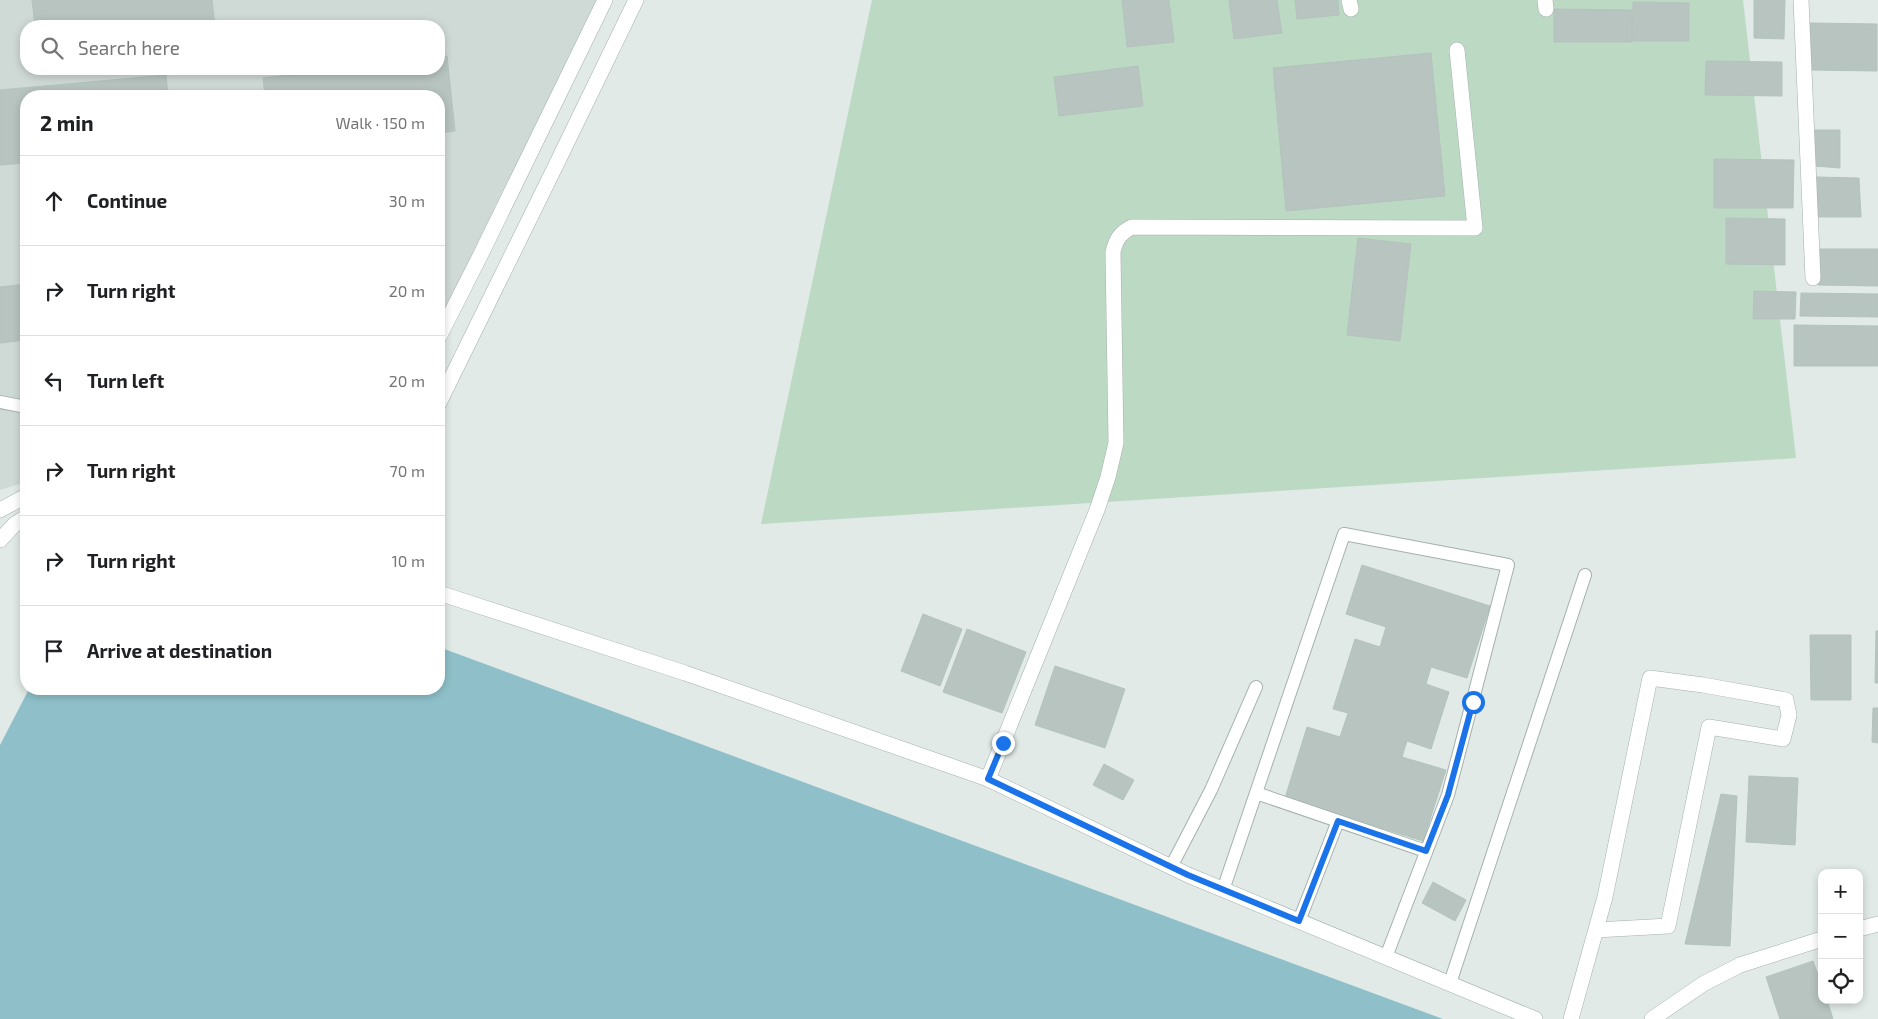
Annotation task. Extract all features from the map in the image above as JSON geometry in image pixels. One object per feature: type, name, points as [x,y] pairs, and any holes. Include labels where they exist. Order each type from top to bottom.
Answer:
[{"type":"street","points":[[445,325],[605,0]]},
{"type":"street","points":[[445,391],[636,0]]},
{"type":"street","points":[[1801,0],[1813,278]]},
{"type":"street","points":[[988,779],[1098,510],[1108,477],[1116,443],[1113,252],[1115,241],[1122,232],[1132,227],[1475,228],[1457,50]]},
{"type":"street","points":[[0,510],[20,499]]},
{"type":"street","points":[[0,540],[20,521]]},
{"type":"street","points":[[445,594],[685,673],[988,779],[1223,890],[1535,1019]]},
{"type":"street","points":[[1571,1019],[1605,897],[1650,678],[1703,685],[1786,700],[1789,714],[1784,738],[1709,727],[1668,926],[1596,930]]},
{"type":"street","points":[[1863,928],[1878,924]]},
{"type":"street","points":[[1652,1019],[1703,984],[1740,965],[1818,940]]},
{"type":"lane","points":[[0,402],[20,406]]},
{"type":"lane","points":[[1223,890],[1344,534],[1508,565],[1448,795],[1386,957]]},
{"type":"lane","points":[[1450,983],[1585,575]]},
{"type":"lane","points":[[1171,867],[1211,790],[1256,687]]},
{"type":"lane","points":[[1256,793],[1426,851]]},
{"type":"lane","points":[[1299,921],[1338,821]]},
{"type":"shaded area","points":[[0,0],[599,0],[445,319],[445,90],[20,90],[20,484],[0,490]]},
{"type":"green space","points":[[872,0],[1743,0],[1796,458],[761,524]]},
{"type":"water","points":[[445,649],[1443,1019],[0,1019],[0,745],[26,695],[445,695]]},
{"type":"building","points":[[32,0],[212,0],[214,20],[34,20]]},
{"type":"building","points":[[1122,0],[1169,0],[1174,42],[1127,47]]},
{"type":"building","points":[[1229,0],[1277,0],[1282,33],[1234,39]]},
{"type":"building","points":[[1295,0],[1338,0],[1339,15],[1297,19]]},
{"type":"building","points":[[1754,0],[1785,0],[1784,39],[1754,38]]},
{"type":"building","points":[[1633,2],[1689,3],[1689,41],[1632,41]]},
{"type":"building","points":[[1554,9],[1632,10],[1632,42],[1554,42]]},
{"type":"building","points":[[1810,23],[1877,24],[1877,71],[1809,70]]},
{"type":"building","points":[[1431,53],[1445,196],[1286,211],[1273,68]]},
{"type":"building","points":[[445,56],[447,56],[455,131],[445,132],[445,90],[264,90],[263,78],[288,75],[445,75]]},
{"type":"building","points":[[1706,61],[1782,62],[1782,96],[1705,95]]},
{"type":"building","points":[[1138,66],[1143,106],[1059,116],[1054,77]]},
{"type":"building","points":[[166,75],[167,90],[20,90],[20,163],[0,165],[0,90]]},
{"type":"building","points":[[1813,130],[1840,130],[1840,168],[1815,166]]},
{"type":"building","points":[[1714,159],[1794,160],[1793,208],[1714,208]]},
{"type":"building","points":[[1816,177],[1859,178],[1861,217],[1817,217]]},
{"type":"building","points":[[1726,218],[1785,219],[1785,265],[1726,264]]},
{"type":"building","points":[[1358,238],[1411,244],[1400,341],[1347,335]]},
{"type":"building","points":[[1818,249],[1878,249],[1878,286],[1818,285]]},
{"type":"building","points":[[20,285],[20,341],[0,343],[0,287]]},
{"type":"building","points":[[1754,291],[1796,292],[1795,319],[1753,319]]},
{"type":"building","points":[[1801,293],[1878,294],[1878,317],[1800,316]]},
{"type":"building","points":[[1794,325],[1878,326],[1878,366],[1794,366]]},
{"type":"building","points":[[1362,565],[1490,606],[1467,678],[1431,667],[1426,684],[1449,692],[1431,749],[1407,741],[1402,757],[1446,770],[1423,841],[1285,798],[1307,727],[1340,737],[1348,713],[1333,709],[1355,639],[1380,647],[1386,627],[1346,614]]},
{"type":"building","points":[[923,614],[962,629],[940,686],[901,671]]},
{"type":"building","points":[[967,629],[1026,652],[1002,713],[943,692]]},
{"type":"building","points":[[1876,631],[1878,631],[1878,683],[1875,683]]},
{"type":"building","points":[[1810,635],[1851,635],[1851,700],[1811,700]]},
{"type":"building","points":[[1055,666],[1125,689],[1105,748],[1035,725]]},
{"type":"building","points":[[1873,708],[1878,708],[1878,743],[1872,742]]},
{"type":"building","points":[[1104,764],[1134,780],[1123,800],[1093,785]]},
{"type":"building","points":[[1749,776],[1798,778],[1795,845],[1746,842]]},
{"type":"building","points":[[1721,794],[1737,796],[1730,946],[1685,944]]},
{"type":"building","points":[[1433,882],[1466,900],[1455,921],[1422,903]]},
{"type":"building","points":[[1813,961],[1818,975],[1818,1004],[1828,1004],[1833,1019],[1780,1019],[1766,977]]},
{"type":"route","points":[[1003,743],[988,779],[1188,875],[1299,921],[1338,821],[1426,851],[1448,795],[1473,702]]}]
